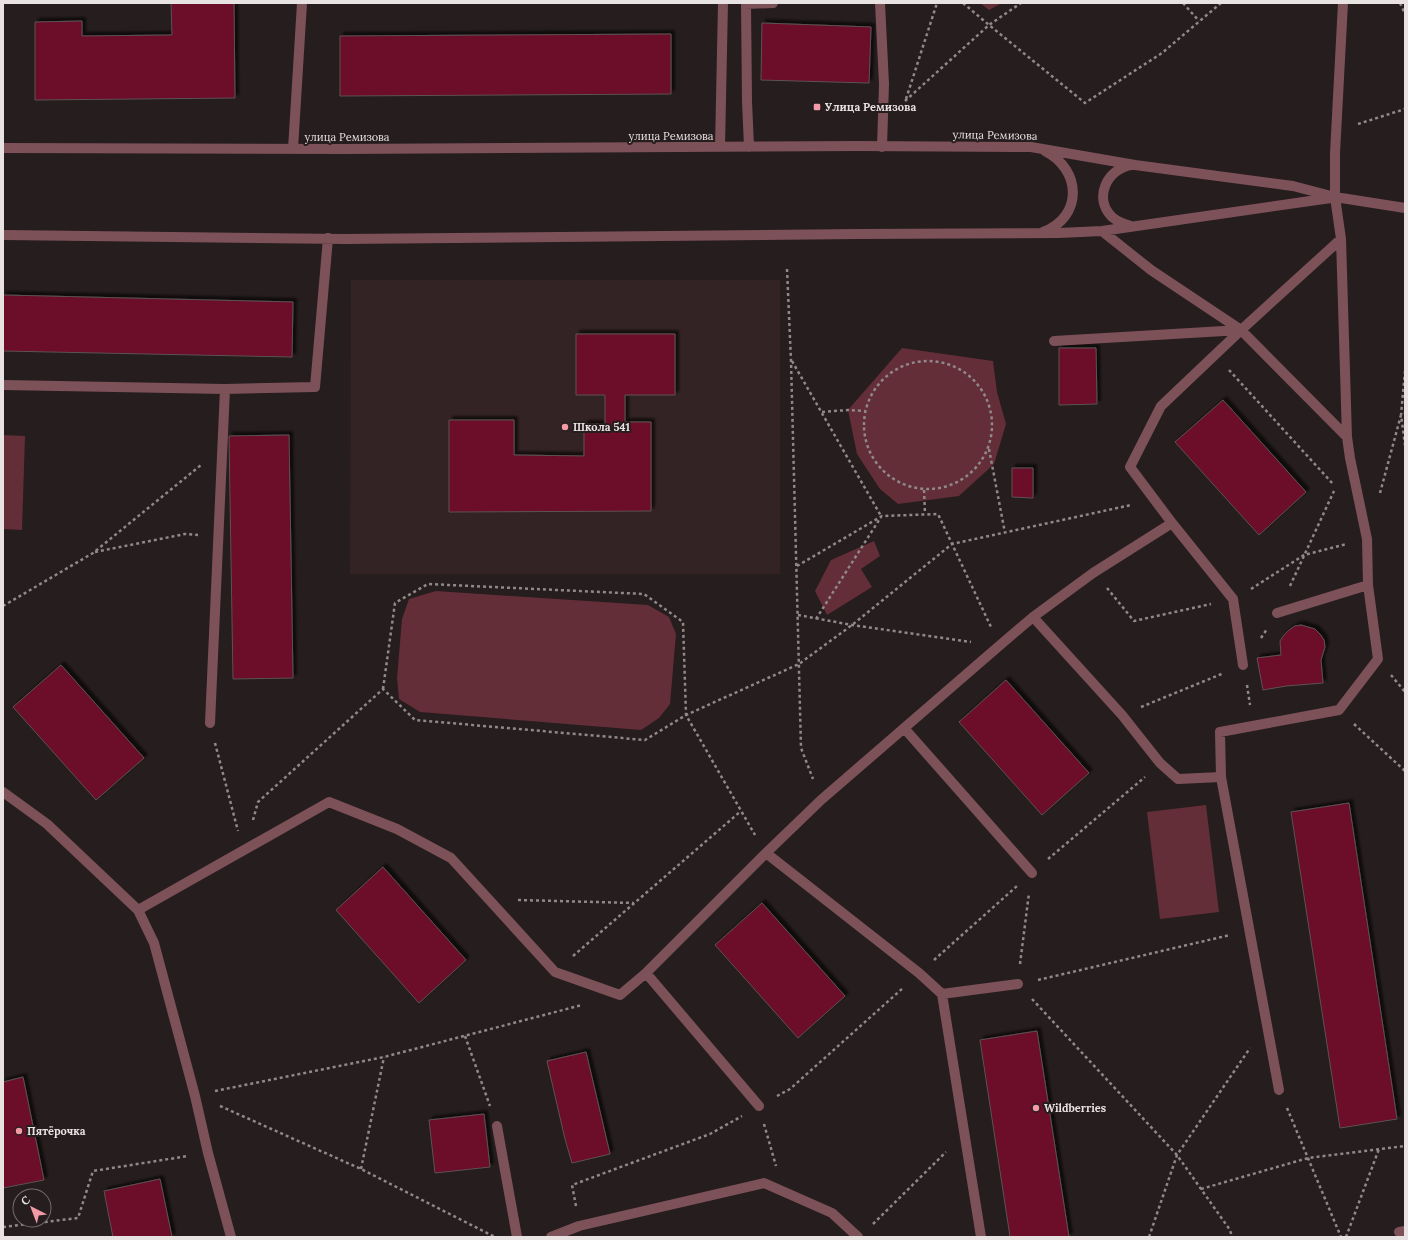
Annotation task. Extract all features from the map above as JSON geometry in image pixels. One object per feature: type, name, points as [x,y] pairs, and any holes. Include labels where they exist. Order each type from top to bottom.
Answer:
[{"type":"street","points":[[293,149],[302,3]]},
{"type":"street","points":[[720,147],[723,3]]},
{"type":"street","points":[[749,147],[746,4],[773,3]]},
{"type":"street","points":[[880,3],[884,84],[882,147]]},
{"type":"street","points":[[1279,1090],[1221,777],[1220,732],[1339,710],[1378,659],[1368,585],[1367,539],[1347,438],[1340,239],[1335,198],[1335,153],[1342,3]]},
{"type":"street","points":[[1031,147],[1043,150],[1055,156],[1065,165],[1071,177],[1073,190],[1071,204],[1065,216],[1056,225],[1044,232],[1031,234]]},
{"type":"street","name":"улица Ремизова","points":[[3,148],[293,149],[1031,147],[1135,165],[1294,186],[1335,198],[1405,208]]},
{"type":"street","points":[[1134,226],[1121,223],[1112,216],[1105,206],[1103,194],[1106,183],[1113,173],[1123,166],[1135,165]]},
{"type":"street","name":"улица Ремизова","points":[[3,235],[328,238],[1031,234],[1102,231],[1335,198]]},
{"type":"street","points":[[1102,231],[1151,270],[1241,330],[1347,438]]},
{"type":"street","points":[[3,385],[225,389],[315,387],[328,238]]},
{"type":"street","points":[[1244,665],[1233,599],[1172,523],[1130,467],[1161,406],[1340,239]]},
{"type":"street","points":[[1054,341],[1241,330]]},
{"type":"street","points":[[210,723],[225,389]]},
{"type":"street","points":[[138,910],[329,802],[397,829],[452,858],[555,972],[620,995],[646,973],[821,800],[999,646],[1033,617],[1093,573],[1172,523]]},
{"type":"street","points":[[1277,613],[1368,585]]},
{"type":"street","points":[[1033,617],[1122,715],[1160,763],[1178,779],[1221,777]]},
{"type":"street","points":[[904,728],[1032,873]]},
{"type":"street","points":[[3,792],[47,824],[138,910],[154,943],[231,1237]]},
{"type":"street","points":[[766,853],[919,973],[942,994],[981,1237]]},
{"type":"street","points":[[646,973],[759,1106]]},
{"type":"street","points":[[942,994],[1018,984]]},
{"type":"street","points":[[497,1126],[517,1237]]},
{"type":"street","points":[[551,1237],[579,1226],[764,1183],[832,1213],[858,1237]]},
{"type":"path","points":[[937,3],[905,101],[989,26],[1021,3]]},
{"type":"path","points":[[963,3],[1084,103],[1162,53],[1221,3]]},
{"type":"path","points":[[1183,3],[1199,21]]},
{"type":"path","points":[[1400,3],[1405,14]]},
{"type":"path","points":[[1353,126],[1405,109]]},
{"type":"path","points":[[787,269],[791,361],[801,748],[821,800]]},
{"type":"path","points":[[1122,715],[1244,665],[1277,613],[1336,488],[1214,355]]},
{"type":"path","points":[[791,361],[882,516]]},
{"type":"path","points":[[926,361],[946,363],[966,372],[980,387],[990,406],[993,427],[989,448],[978,467],[961,481],[942,489],[924,490],[899,484],[882,471],[869,454],[863,433],[865,412],[872,392],[886,376],[905,365],[926,361]]},
{"type":"path","points":[[1379,495],[1401,415],[1405,370]]},
{"type":"path","points":[[822,412],[848,410],[865,412]]},
{"type":"path","points":[[1401,415],[1405,412]]},
{"type":"path","points":[[1401,415],[1405,445]]},
{"type":"path","points":[[3,606],[93,553],[222,447]]},
{"type":"path","points":[[989,448],[1005,533]]},
{"type":"path","points":[[924,490],[925,514]]},
{"type":"path","points":[[383,689],[415,720],[645,740],[686,715],[799,664],[852,625],[952,544],[1154,499]]},
{"type":"path","points":[[796,566],[882,516],[938,514],[999,646]]},
{"type":"path","points":[[816,619],[882,516]]},
{"type":"path","points":[[93,553],[185,534]]},
{"type":"path","points":[[243,851],[258,802],[383,689],[396,603],[428,584],[644,594],[683,622],[686,715],[766,853]]},
{"type":"path","points":[[798,615],[852,625],[999,646]]},
{"type":"path","points":[[1244,665],[1253,726]]},
{"type":"path","points":[[1339,710],[1405,771]]},
{"type":"path","points":[[210,723],[243,851]]},
{"type":"path","points":[[579,1226],[572,1185],[710,1134],[790,1089],[1032,873],[1160,763]]},
{"type":"path","points":[[555,972],[741,811]]},
{"type":"path","points":[[1018,984],[1032,873]]},
{"type":"path","points":[[489,899],[634,903]]},
{"type":"path","points":[[1018,984],[1250,931]]},
{"type":"path","points":[[1018,984],[1178,1155],[1230,1230],[1232,1237]]},
{"type":"path","points":[[195,1096],[384,1057],[583,1005]]},
{"type":"path","points":[[1149,1237],[1178,1155],[1267,1023]]},
{"type":"path","points":[[465,1036],[497,1126]]},
{"type":"path","points":[[360,1169],[384,1057]]},
{"type":"path","points":[[1279,1090],[1341,1237]]},
{"type":"path","points":[[195,1096],[360,1169],[496,1237]]},
{"type":"path","points":[[759,1106],[783,1191]]},
{"type":"path","points":[[870,1226],[964,1134]]},
{"type":"path","points":[[1201,1188],[1308,1158],[1405,1146]]},
{"type":"path","points":[[1346,1237],[1379,1149]]},
{"type":"path","points":[[3,1227],[78,1218],[94,1171],[208,1153]]},
{"type":"shaded area","points":[[980,3],[1002,3],[989,10]]},
{"type":"shaded area","name":"Школа 541","points":[[351,280],[780,280],[780,574],[350,574]]},
{"type":"shaded area","points":[[902,348],[993,361],[997,392],[1006,424],[994,464],[959,496],[898,504],[880,489],[857,454],[848,410]]},
{"type":"shaded area","points":[[3,435],[25,436],[22,530],[3,529]]},
{"type":"shaded area","points":[[874,541],[880,556],[861,569],[872,587],[827,615],[815,591],[831,560]]},
{"type":"shaded area","points":[[436,591],[648,605],[669,617],[676,634],[670,704],[659,718],[641,730],[420,712],[399,699],[397,678],[402,619],[409,599]]},
{"type":"shaded area","points":[[1206,805],[1219,912],[1160,919],[1147,812]]},
{"type":"building","points":[[171,3],[234,3],[235,98],[35,100],[35,22],[82,21],[82,36],[172,35]]},
{"type":"building","points":[[762,23],[871,27],[869,83],[761,80]]},
{"type":"building","points":[[671,34],[671,94],[340,96],[340,36]]},
{"type":"building","points":[[3,295],[293,302],[292,357],[3,351]]},
{"type":"building","points":[[576,334],[675,334],[675,395],[625,395],[625,422],[651,422],[651,511],[449,512],[449,420],[514,420],[514,455],[584,456],[584,424],[605,424],[605,395],[576,395]]},
{"type":"building","points":[[1059,348],[1096,348],[1097,404],[1059,405]]},
{"type":"building","points":[[1223,400],[1306,492],[1259,535],[1175,442]]},
{"type":"building","points":[[289,435],[293,678],[233,679],[229,436]]},
{"type":"building","points":[[1012,468],[1033,468],[1033,498],[1012,497]]},
{"type":"building","points":[[1301,625],[1315,629],[1324,640],[1325,647],[1321,660],[1323,683],[1286,686],[1263,690],[1257,658],[1281,655],[1280,641],[1284,635],[1295,626]]},
{"type":"building","points":[[61,665],[144,758],[96,800],[13,707]]},
{"type":"building","points":[[1006,680],[1089,773],[1042,815],[959,722]]},
{"type":"building","points":[[1349,803],[1397,1119],[1340,1128],[1291,812]]},
{"type":"building","points":[[383,867],[466,960],[419,1003],[336,910]]},
{"type":"building","points":[[762,903],[845,996],[798,1038],[715,945]]},
{"type":"building","points":[[1037,1031],[1069,1237],[1010,1237],[980,1040]]},
{"type":"building","points":[[586,1052],[610,1154],[572,1163],[547,1061]]},
{"type":"building","name":"Пятёрочка","points":[[23,1077],[44,1180],[3,1188],[3,1082]]},
{"type":"building","points":[[484,1114],[490,1167],[435,1173],[429,1120]]},
{"type":"building","points":[[160,1179],[172,1237],[113,1237],[104,1191]]},
{"type":"place","name":"Улица Ремизова","points":[[817,107]]},
{"type":"place","name":"Школа 541","points":[[565,427]]},
{"type":"place","name":"Wildberries","points":[[1036,1108]]},
{"type":"place","name":"Пятёрочка","points":[[19,1131]]}]
